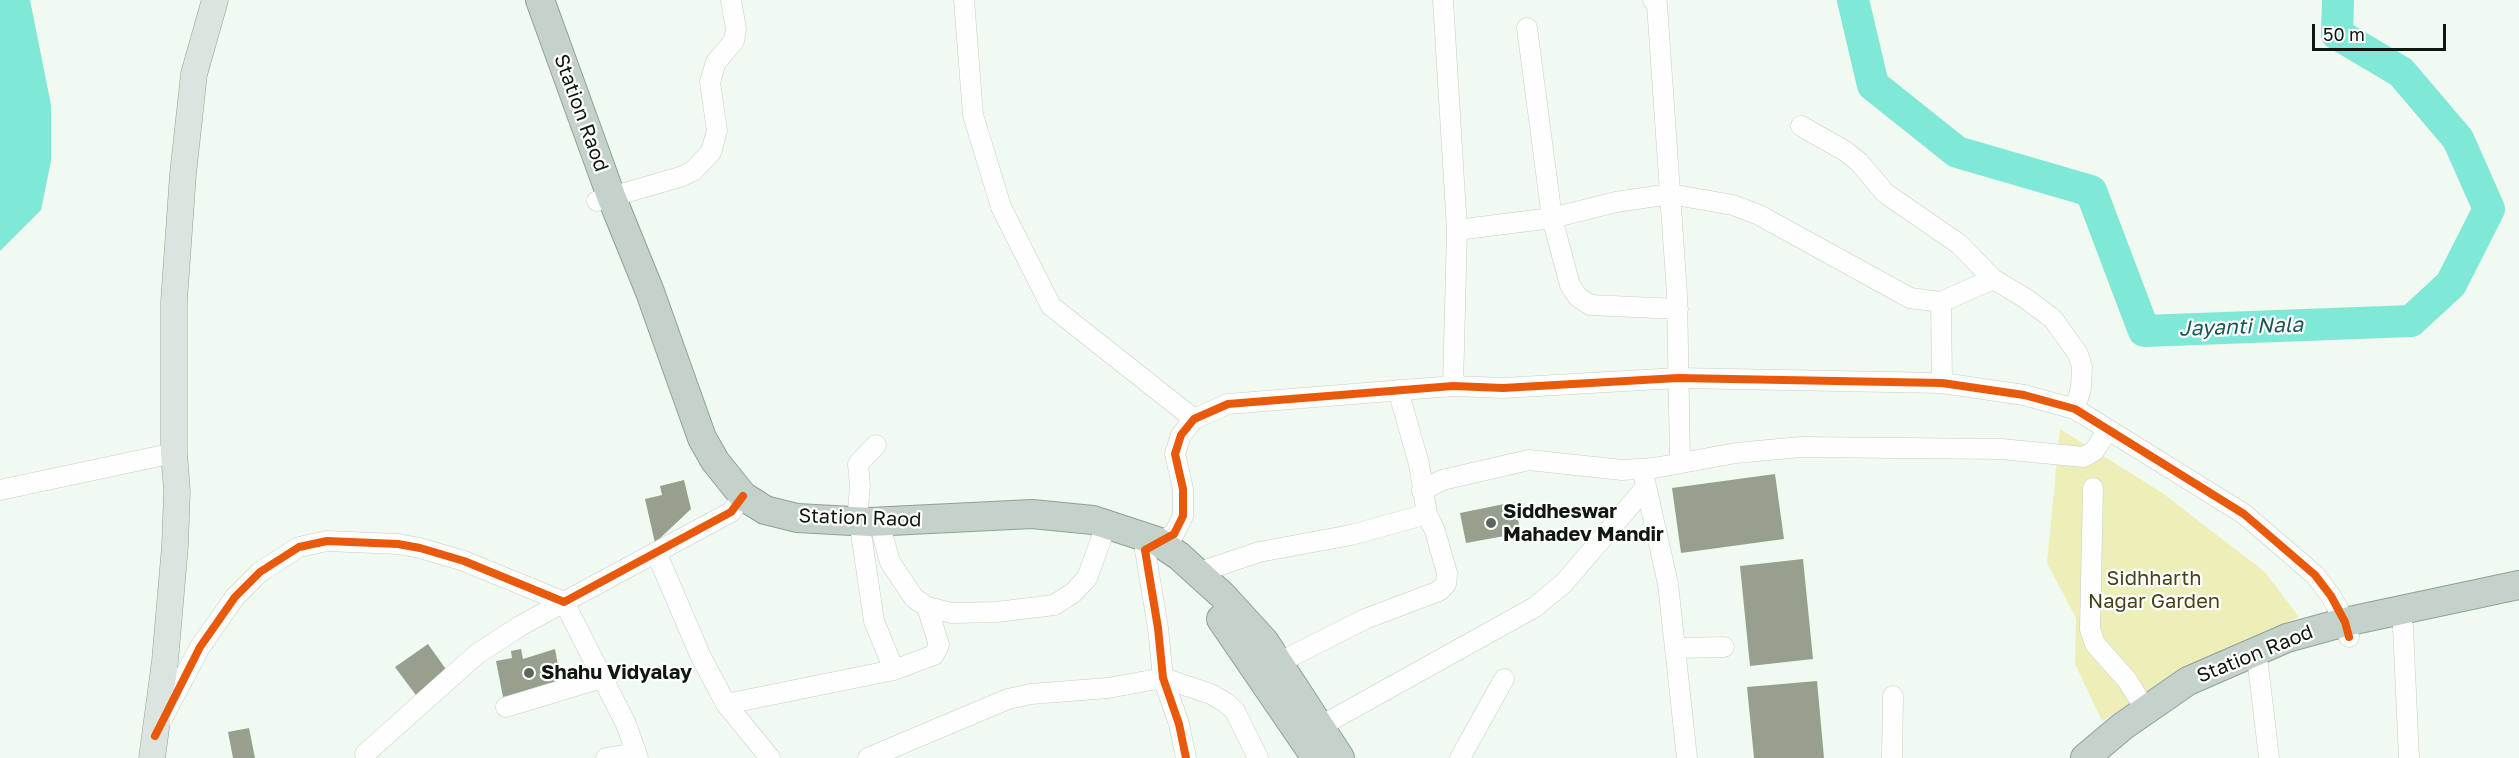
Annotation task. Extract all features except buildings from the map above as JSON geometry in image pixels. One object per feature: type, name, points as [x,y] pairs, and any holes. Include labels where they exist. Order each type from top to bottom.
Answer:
[{"type":"highway","points":[[523,0],[604,198]]},
{"type":"highway","name":"Station Raod","points":[[540,0],[604,198],[650,292],[702,438],[737,504]]},
{"type":"highway","points":[[737,504],[773,528],[984,532],[1035,526],[1103,534],[1151,546],[1205,597],[1249,656],[1316,758]]},
{"type":"highway","name":"Station Raod","points":[[866,529],[1032,514],[1093,520],[1179,556],[1222,595],[1263,641],[1340,758]]},
{"type":"highway","name":"Station Raod","points":[[2085,758],[2146,710],[2188,681],[2229,661],[2286,638],[2347,630],[2519,585]]},
{"type":"highway","points":[[2105,758],[2136,733],[2168,712],[2235,674],[2347,630],[2403,627],[2519,605]]},
{"type":"main road","points":[[154,747],[175,546],[177,491],[174,453],[174,301],[183,174],[194,74],[215,0]]},
{"type":"street","points":[[604,198],[680,177],[693,171],[711,152],[717,131],[710,82],[716,62],[735,41],[736,29],[731,0]]},
{"type":"street","points":[[964,0],[973,115],[1001,207],[1051,306],[1194,419]]},
{"type":"street","points":[[1443,0],[1457,230],[1453,387]]},
{"type":"street","points":[[1653,0],[1657,4],[1678,309],[1680,462]]},
{"type":"street","points":[[1527,28],[1552,218],[1570,285],[1578,297],[1590,305],[1678,309]]},
{"type":"street","points":[[1802,126],[1859,162],[1885,193],[1959,244],[1993,279],[2025,298],[2053,319],[2078,354],[2082,367],[2081,388],[2075,409]]},
{"type":"street","points":[[1457,230],[1552,218],[1616,202],[1670,194],[1733,204],[1759,215],[1910,298],[1941,302],[1993,279]]},
{"type":"street","points":[[1941,302],[1942,383]]},
{"type":"street","points":[[1186,758],[1179,724],[1162,678],[1151,546],[1174,534],[1183,516],[1183,489],[1175,454],[1181,435],[1194,419],[1228,404],[1398,390],[1453,387],[1503,388],[1678,378],[1942,383],[2024,395],[2075,409],[2244,514],[2315,575],[2331,596],[2347,630]]},
{"type":"street","points":[[1278,663],[1355,624],[1439,591],[1446,584],[1447,573],[1435,531],[1427,514],[1419,464],[1398,390]]},
{"type":"street","points":[[1319,727],[1534,607],[1564,583],[1644,478],[1680,462],[1801,447],[2001,448],[2084,457],[2094,451],[2108,430]]},
{"type":"street","points":[[876,445],[858,464],[866,529],[869,591],[874,621],[894,670]]},
{"type":"street","points":[[0,490],[174,453]]},
{"type":"street","points":[[1422,491],[1451,478],[1529,460],[1622,470],[1644,478]]},
{"type":"street","points":[[1644,478],[1668,584],[1677,648],[1687,758]]},
{"type":"street","points":[[2093,488],[2090,629],[2095,644],[2127,680],[2146,710]]},
{"type":"street","points":[[365,754],[477,654],[520,626],[656,552],[737,504]]},
{"type":"street","points":[[1197,573],[1259,552],[1351,535],[1427,514]]},
{"type":"street","points":[[866,529],[914,597],[927,607],[952,613],[997,612],[1053,605],[1073,593],[1087,578],[1103,534]]},
{"type":"street","points":[[154,747],[200,647],[235,597],[260,572],[299,547],[327,542],[398,544],[420,548],[464,561],[564,602],[583,634],[602,678],[626,723],[637,756],[606,758]]},
{"type":"street","points":[[656,552],[701,657],[726,704],[770,758]]},
{"type":"street","points":[[869,591],[901,580]]},
{"type":"street","points":[[726,704],[894,670],[934,656],[939,645],[927,607]]},
{"type":"street","points":[[2403,627],[2409,758]]},
{"type":"street","points":[[1677,648],[1724,647]]},
{"type":"street","points":[[2258,665],[2269,758]]},
{"type":"street","points":[[506,707],[602,678]]},
{"type":"street","points":[[868,758],[1008,699],[1031,694],[1108,688],[1162,678],[1211,694],[1226,703],[1235,711],[1258,758]]},
{"type":"street","points":[[1460,758],[1504,679]]},
{"type":"street","points":[[1892,758],[1893,696]]},
{"type":"green space","name":"Sidhharth Nagar Garden","points":[[2060,429],[2161,492],[2265,572],[2299,617],[2209,656],[2102,721],[2075,664],[2076,618],[2047,563]]},
{"type":"water","points":[[0,0],[30,0],[51,105],[51,161],[41,210],[0,251]]},
{"type":"waterway","name":"Jayanti Nala","points":[[1853,0],[1873,85],[1957,152],[2091,191],[2144,331],[2411,321],[2451,284],[2489,209],[2458,139],[2401,72],[2337,34],[2338,0]]},
{"type":"cycle path","points":[[1186,758],[1179,724],[1163,678],[1158,628],[1145,550],[1174,534],[1183,516],[1183,489],[1175,454],[1181,435],[1194,419],[1228,404],[1453,386],[1503,388],[1678,378],[1942,383],[2024,395],[2075,409],[2244,514],[2315,575],[2331,596],[2345,622],[2349,637]]},
{"type":"cycle path","points":[[155,736],[200,647],[235,597],[260,572],[299,547],[327,541],[398,544],[420,548],[464,561],[564,602],[731,512],[743,496]]},
{"type":"place","name":"Siddheswar Mahadev Mandir","points":[[1491,523]]},
{"type":"place","name":"Shahu Vidyalay","points":[[529,673]]}]
